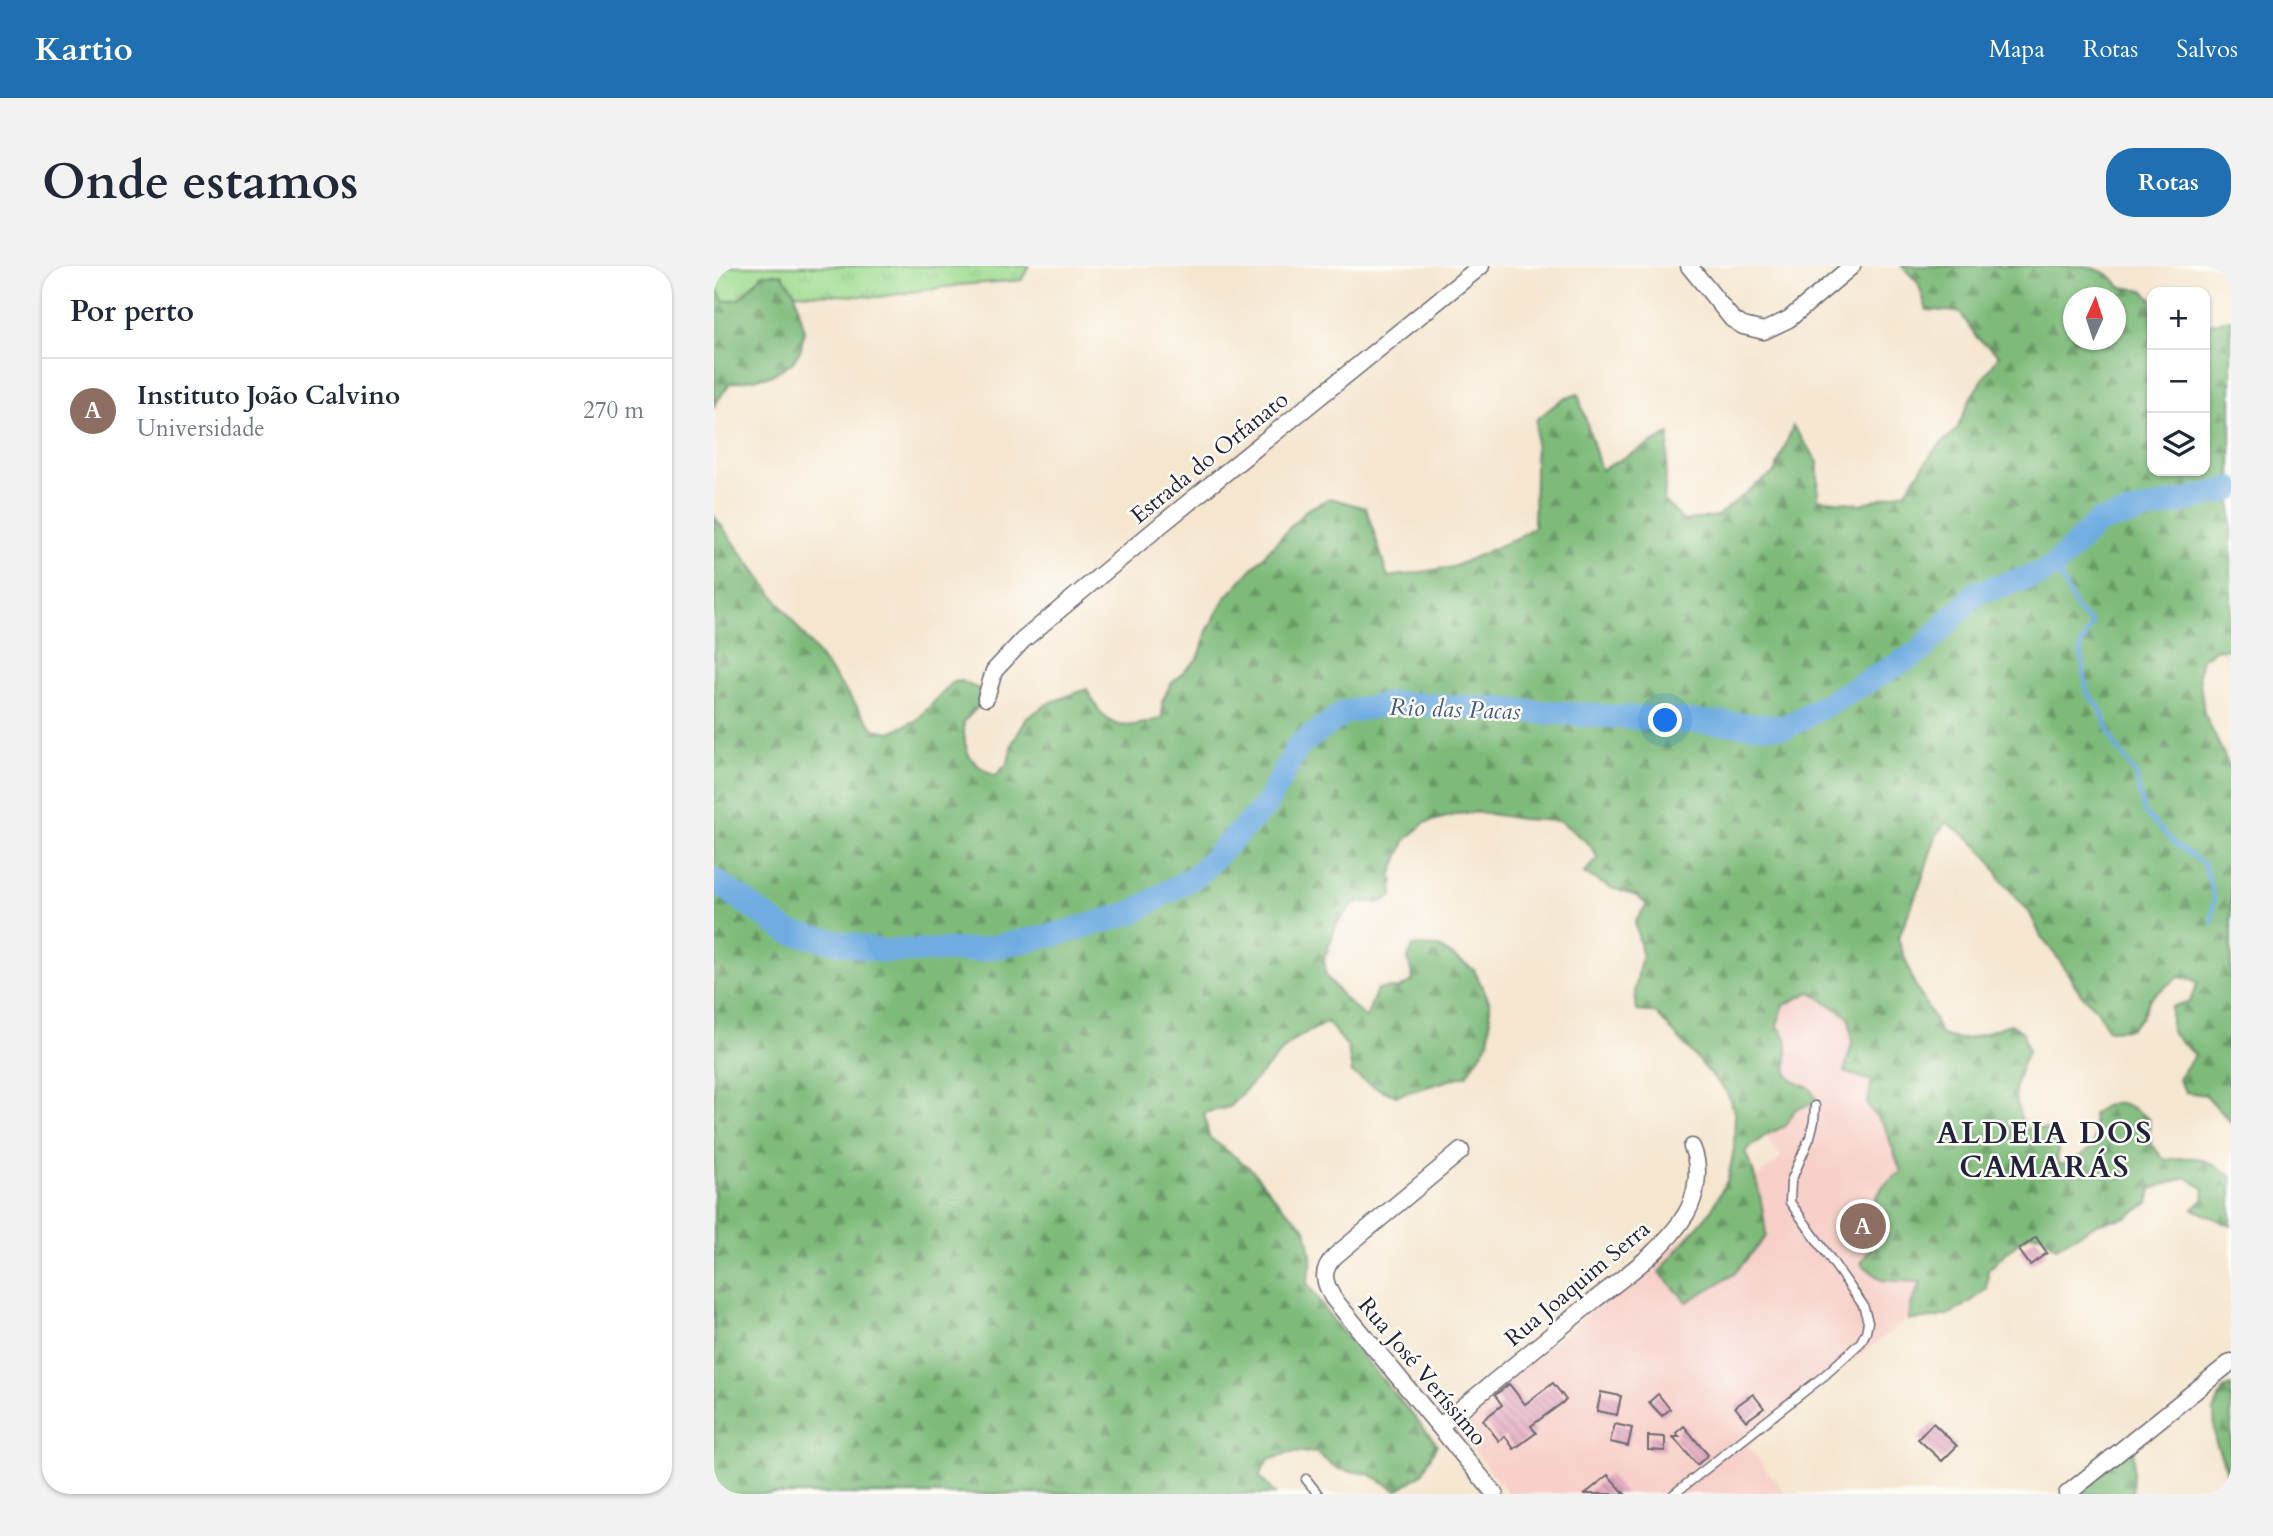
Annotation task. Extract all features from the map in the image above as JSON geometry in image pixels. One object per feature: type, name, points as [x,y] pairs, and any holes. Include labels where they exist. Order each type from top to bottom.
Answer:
[{"type":"street","name":"Estrada do Orfanato","points":[[986,698],[995,671],[1023,639],[1481,266]]},
{"type":"street","points":[[1689,266],[1732,319],[1743,326],[1764,331],[1789,318],[1852,266]]},
{"type":"street","name":"Rua Joaquim Serra","points":[[1440,1426],[1642,1262],[1676,1228],[1688,1211],[1698,1176],[1692,1147]]},
{"type":"street","name":"Rua José Veríssimo","points":[[1461,1151],[1335,1256],[1325,1266],[1323,1273],[1334,1298],[1495,1494]]},
{"type":"street","points":[[2067,1494],[2231,1362]]},
{"type":"lane","points":[[1674,1494],[1825,1374],[1861,1342],[1866,1332],[1868,1322],[1863,1305],[1790,1202],[1791,1181],[1810,1137],[1815,1106]]},
{"type":"lane","points":[[1306,1479],[1318,1494]]},
{"type":"shaded area","points":[[1832,918],[2070,1194],[1747,1445],[1786,1494],[1509,1494],[1455,1427],[1457,1420],[1782,1157],[1684,1038]]},
{"type":"green space","points":[[714,266],[1029,266],[1022,280],[959,285],[878,297],[795,293],[782,274],[739,299],[723,302],[714,282]]},
{"type":"green space","points":[[1902,266],[2084,266],[2105,273],[2120,287],[2063,287],[2063,350],[2126,350],[2126,288],[2143,290],[2147,294],[2147,476],[2210,476],[2210,324],[2231,319],[2231,650],[2218,649],[2202,658],[2199,674],[2204,713],[2231,770],[2231,1123],[2206,1095],[2186,1092],[2178,1079],[2195,1055],[2171,1032],[2171,1007],[2190,1001],[2198,982],[2179,977],[2150,998],[2142,1017],[2130,1029],[2108,1030],[2098,1011],[2081,994],[2041,937],[2030,913],[2002,881],[1987,856],[1970,839],[1946,822],[1936,836],[1898,939],[1914,983],[1940,1034],[1959,1039],[1976,1037],[2011,1024],[2023,1032],[2028,1052],[2016,1082],[2017,1106],[2025,1128],[2046,1129],[2058,1145],[2057,1164],[2068,1164],[2093,1147],[2093,1114],[2109,1104],[2122,1103],[2149,1119],[2151,1145],[2166,1160],[2201,1159],[2231,1176],[2231,1226],[2193,1209],[2203,1200],[2204,1189],[2186,1177],[2151,1189],[2148,1203],[2127,1217],[2099,1223],[2056,1247],[2042,1235],[2030,1234],[1988,1270],[1987,1289],[1968,1304],[1943,1316],[1909,1320],[1911,1305],[1921,1282],[1881,1280],[1861,1263],[1875,1236],[1872,1206],[1883,1186],[1901,1172],[1885,1127],[1867,1105],[1872,1081],[1844,1072],[1852,1043],[1849,1017],[1810,992],[1784,1005],[1777,1025],[1786,1039],[1788,1074],[1791,1079],[1810,1088],[1818,1103],[1795,1109],[1786,1126],[1767,1134],[1745,1152],[1759,1193],[1766,1236],[1734,1274],[1687,1302],[1659,1272],[1710,1212],[1728,1179],[1734,1149],[1735,1112],[1726,1091],[1656,1013],[1637,1011],[1635,990],[1642,954],[1635,922],[1647,905],[1637,896],[1609,887],[1584,873],[1598,858],[1589,844],[1560,821],[1521,819],[1478,812],[1458,814],[1424,823],[1405,841],[1392,873],[1393,896],[1379,903],[1355,902],[1337,923],[1324,960],[1326,976],[1345,999],[1366,1018],[1377,989],[1399,988],[1413,981],[1408,958],[1413,946],[1439,947],[1474,970],[1490,1003],[1489,1041],[1467,1075],[1396,1096],[1352,1073],[1348,1047],[1327,1022],[1293,1040],[1229,1107],[1204,1113],[1209,1137],[1251,1169],[1279,1203],[1306,1229],[1312,1261],[1307,1283],[1337,1326],[1437,1444],[1422,1474],[1397,1490],[1369,1474],[1338,1469],[1315,1452],[1289,1453],[1268,1460],[1259,1476],[1275,1494],[714,1494],[714,516],[874,729],[891,732],[917,720],[953,682],[961,681],[979,689],[978,707],[964,721],[966,748],[973,761],[995,776],[1008,763],[1012,744],[1027,718],[1049,703],[1087,689],[1101,713],[1117,724],[1136,725],[1162,718],[1162,702],[1170,685],[1199,657],[1207,631],[1226,597],[1306,510],[1330,498],[1366,508],[1388,577],[1453,567],[1517,538],[1534,527],[1536,420],[1561,400],[1578,394],[1601,470],[1669,434],[1664,500],[1683,521],[1717,516],[1774,473],[1793,426],[1818,462],[1818,499],[1861,504],[1906,491],[1934,451],[1957,429],[1971,397],[1999,355],[1976,337],[1960,312],[1927,310],[1918,283]]},
{"type":"green space","points":[[763,274],[782,274],[795,293],[804,330],[801,349],[793,362],[770,376],[730,383],[714,406],[714,282],[723,301],[739,299]]},
{"type":"green space","points":[[2231,1386],[2231,1494],[2226,1469],[2215,1440],[2214,1411],[2223,1389]]},
{"type":"green space","points":[[2134,1444],[2132,1494],[2075,1494]]},
{"type":"building","points":[[2036,1237],[2047,1253],[2030,1265],[2019,1250]]},
{"type":"building","points":[[1553,1383],[1566,1400],[1531,1426],[1536,1433],[1514,1449],[1505,1436],[1499,1441],[1483,1420],[1502,1405],[1495,1395],[1509,1384],[1525,1404]]},
{"type":"building","points":[[1601,1392],[1621,1396],[1617,1415],[1597,1411]]},
{"type":"building","points":[[1658,1394],[1670,1409],[1662,1416],[1649,1402]]},
{"type":"building","points":[[1753,1394],[1764,1408],[1746,1421],[1735,1407]]},
{"type":"building","points":[[1933,1423],[1957,1446],[1942,1461],[1918,1439]]},
{"type":"building","points":[[1615,1424],[1632,1428],[1628,1446],[1610,1442]]},
{"type":"building","points":[[1684,1426],[1708,1455],[1697,1465],[1673,1437],[1680,1437],[1676,1433]]},
{"type":"building","points":[[1648,1436],[1665,1437],[1665,1451],[1648,1450]]},
{"type":"building","points":[[1608,1475],[1625,1494],[1585,1494]]},
{"type":"waterway","name":"Rio das Pacas","points":[[714,880],[788,932],[882,951],[978,950],[1054,935],[1132,913],[1197,875],[1266,805],[1299,745],[1345,712],[1395,703],[1786,727],[1918,653],[1976,593],[2040,574],[2055,565],[2098,522],[2231,489]]},
{"type":"waterway","points":[[2055,565],[2077,610],[2092,624],[2080,648],[2087,692],[2100,708],[2114,743],[2135,773],[2144,812],[2176,845],[2204,864],[2214,896],[2212,923]]},
{"type":"place","name":"Instituto João Calvino","points":[[1863,1226]]},
{"type":"district","name":"ALDEIA DOS CAMARÁS","points":[[2045,1150]]}]
